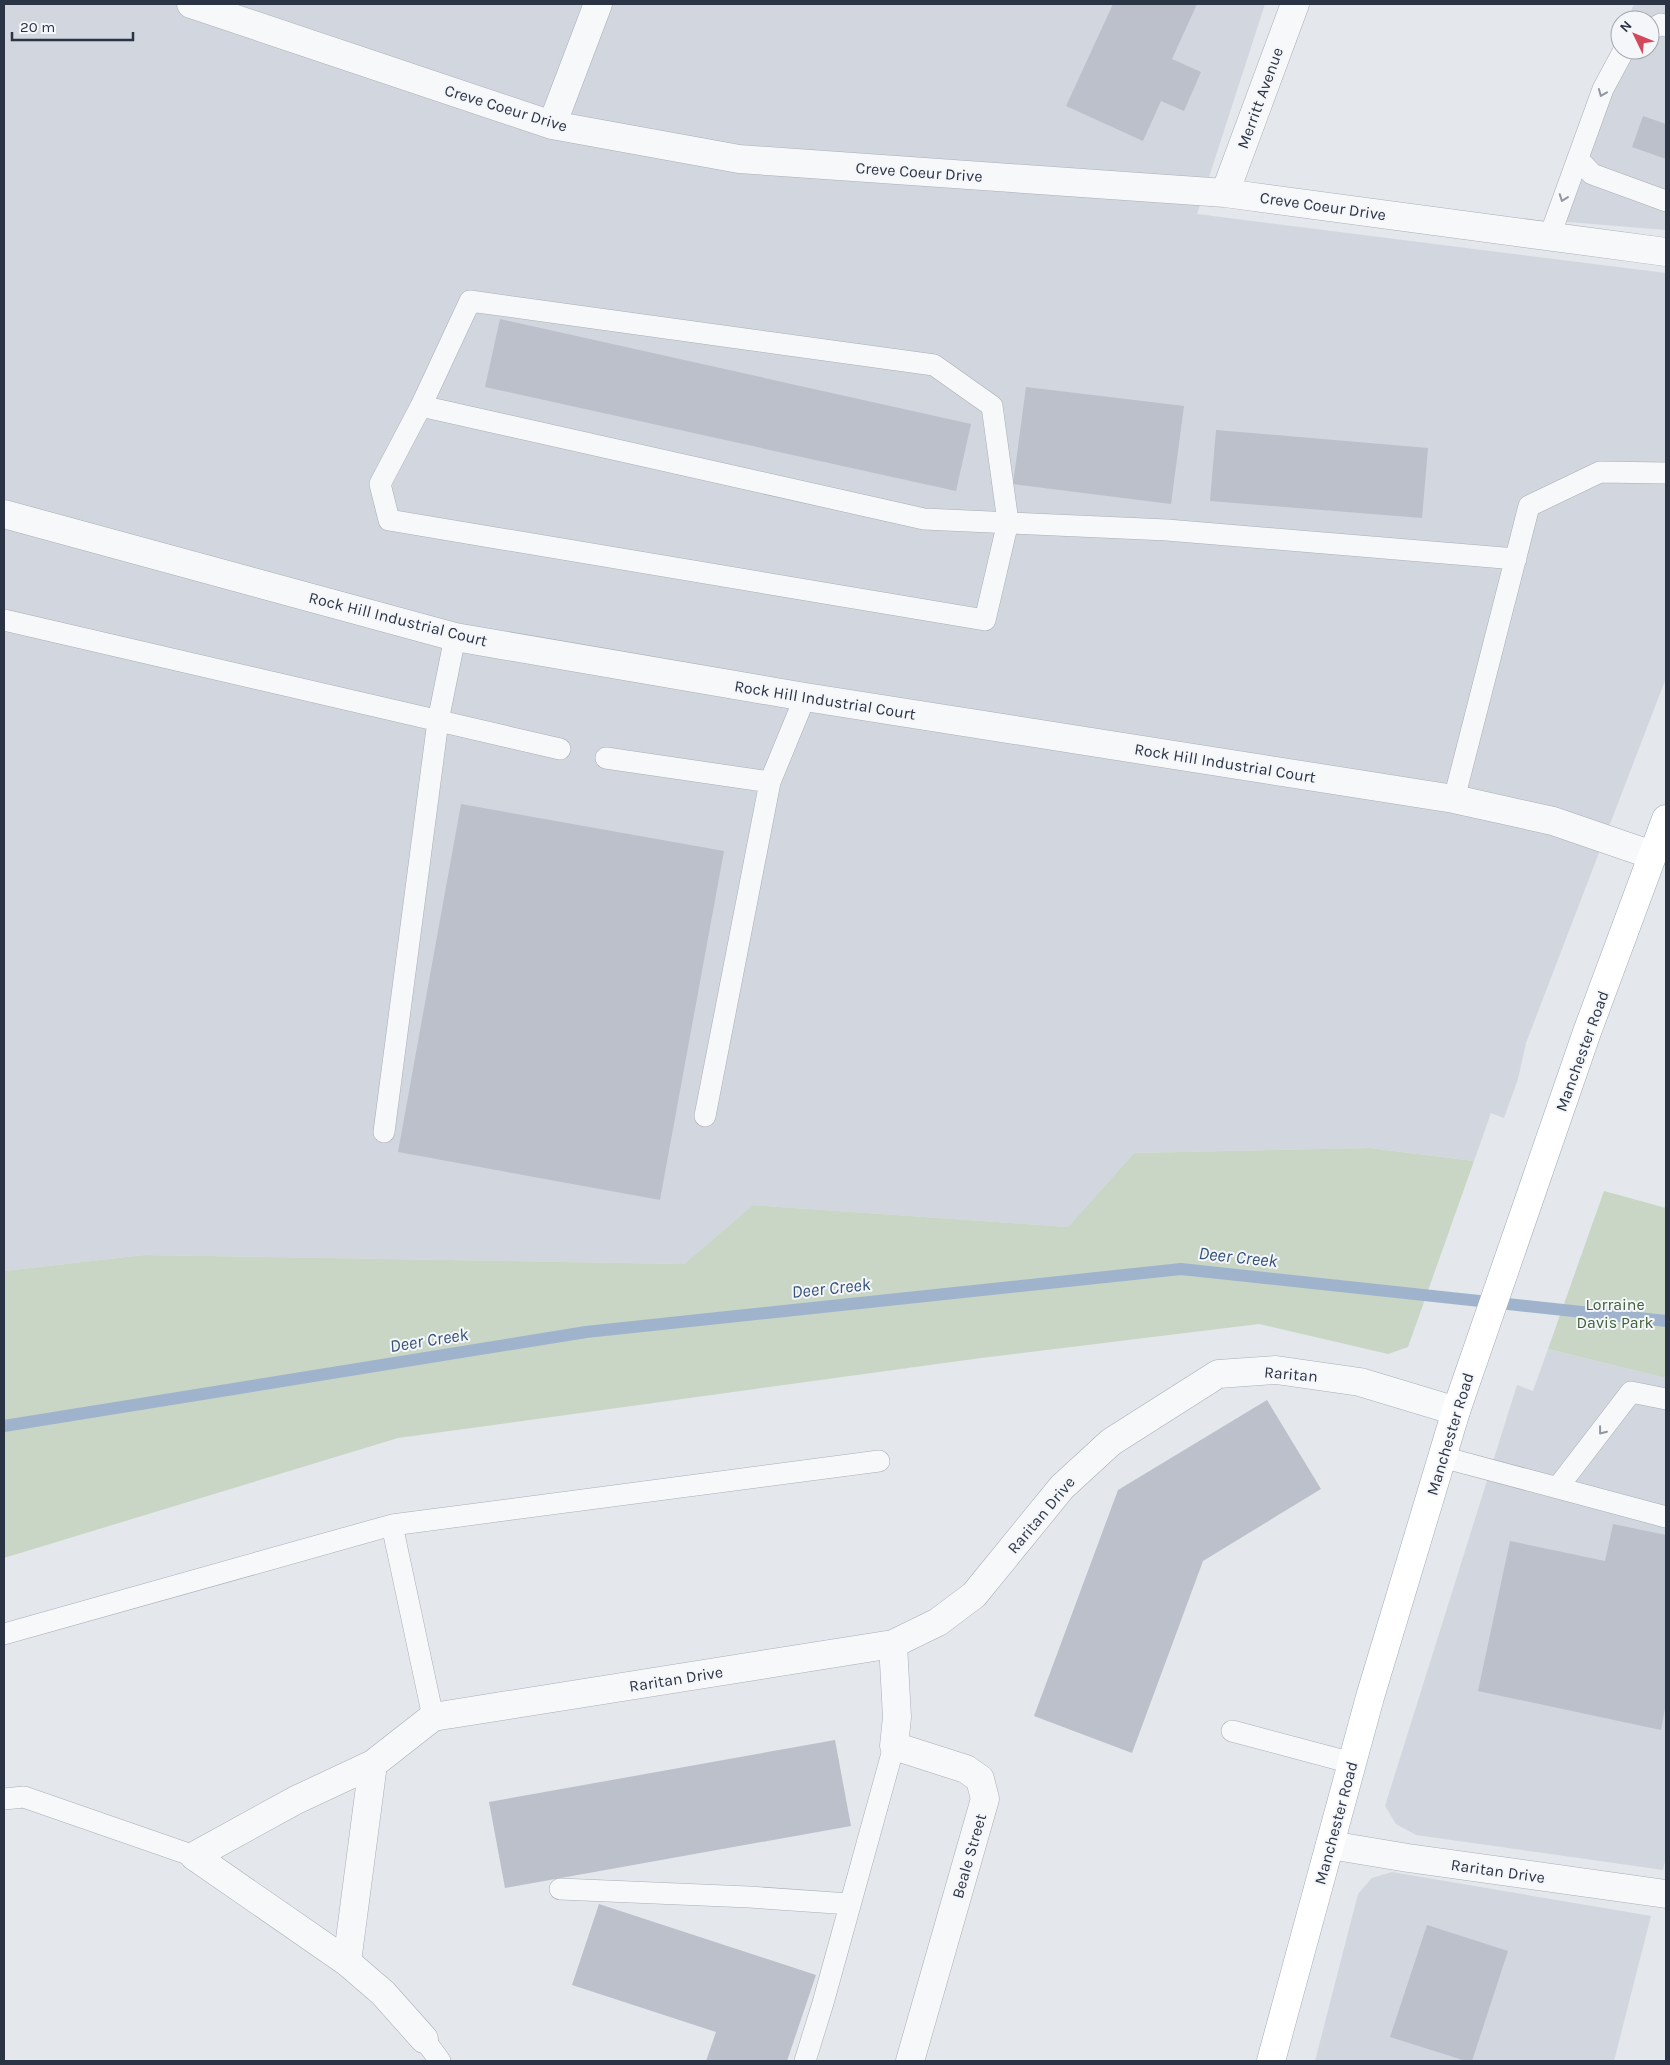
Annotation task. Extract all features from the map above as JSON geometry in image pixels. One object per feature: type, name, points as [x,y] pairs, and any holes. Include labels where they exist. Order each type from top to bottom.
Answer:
[{"type":"main road","name":"Manchester Road","points":[[1271,2061],[1352,1763],[1456,1411],[1552,1135],[1666,819]]},
{"type":"street","name":"Creve Coeur Drive","points":[[191,4],[552,125],[739,159],[1225,193],[1549,238],[1666,252]]},
{"type":"street","points":[[552,125],[598,4]]},
{"type":"street","name":"Merritt Avenue","points":[[1225,193],[1295,4]]},
{"type":"street","name":"Rock Hill Industrial Court","points":[[4,514],[455,637],[804,697],[1454,799],[1553,821],[1652,855]]},
{"type":"street","name":"Raritan","points":[[1111,1442],[1218,1374],[1276,1370],[1360,1382],[1456,1411]]},
{"type":"street","name":"Raritan Drive","points":[[194,1856],[296,1800],[373,1764],[432,1718],[893,1644],[938,1622],[974,1595],[1062,1487],[1111,1442]]},
{"type":"street","points":[[893,1644],[897,1717],[894,1746]]},
{"type":"street","name":"Beale Street","points":[[894,1746],[966,1769],[980,1779],[985,1799],[910,2061]]},
{"type":"street","points":[[347,1962],[373,1764]]},
{"type":"street","name":"Raritan Drive","points":[[1330,1845],[1408,1858],[1666,1894]]},
{"type":"street","points":[[194,1856],[347,1962],[383,1992],[424,2039]]},
{"type":"lane","points":[[1549,238],[1603,89],[1619,60]]},
{"type":"lane","points":[[1578,159],[1592,174],[1666,201]]},
{"type":"lane","points":[[470,301],[934,365],[992,406],[1008,522],[985,620],[389,520],[380,484],[421,406],[470,301]]},
{"type":"lane","points":[[421,406],[924,519],[1167,530],[1516,559]]},
{"type":"lane","points":[[1454,799],[1529,506],[1600,472],[1666,473]]},
{"type":"lane","points":[[4,620],[560,749]]},
{"type":"lane","points":[[384,1132],[438,721],[455,637]]},
{"type":"lane","points":[[705,1116],[770,782],[804,697]]},
{"type":"lane","points":[[606,758],[770,782]]},
{"type":"lane","points":[[1558,1487],[1632,1392],[1666,1399]]},
{"type":"lane","points":[[1442,1456],[1666,1517]]},
{"type":"lane","points":[[4,1634],[392,1525],[878,1461]]},
{"type":"lane","points":[[392,1525],[432,1718]]},
{"type":"lane","points":[[1232,1731],[1352,1763]]},
{"type":"lane","points":[[805,2061],[894,1746]]},
{"type":"lane","points":[[4,1799],[24,1797],[194,1856]]},
{"type":"lane","points":[[560,1890],[749,1897],[850,1904]]},
{"type":"lane","points":[[424,2039],[440,2061]]},
{"type":"shaded area","points":[[4,4],[1265,4],[1197,214],[1666,273],[1666,678],[1526,1043],[1518,1079],[1504,1118],[1491,1113],[1474,1161],[1369,1148],[1134,1153],[1068,1227],[753,1205],[684,1264],[144,1255],[4,1271]]},
{"type":"shaded area","points":[[1634,4],[1666,4],[1666,230],[1544,220],[1589,102],[1610,57],[1610,60],[1660,60],[1660,10],[1631,10]]},
{"type":"shaded area","points":[[1548,1349],[1666,1378],[1666,1857],[1663,1870],[1416,1835],[1396,1824],[1385,1806],[1517,1385],[1533,1391]]},
{"type":"shaded area","points":[[1392,1872],[1651,1916],[1614,2061],[1315,2061],[1358,1894],[1372,1878]]},
{"type":"green space","points":[[1369,1148],[1474,1161],[1408,1347],[1388,1354],[1259,1324],[981,1358],[398,1438],[4,1558],[4,1271],[144,1255],[684,1264],[753,1205],[1068,1227],[1134,1153]]},
{"type":"green space","name":"Lorraine Davis Park","points":[[1604,1191],[1666,1208],[1666,1378],[1548,1349]]},
{"type":"building","points":[[1113,4],[1197,4],[1172,59],[1201,72],[1184,111],[1161,101],[1143,141],[1066,106]]},
{"type":"building","points":[[1643,116],[1666,124],[1666,159],[1632,147]]},
{"type":"building","points":[[500,319],[971,424],[956,491],[485,387]]},
{"type":"building","points":[[1026,387],[1184,406],[1171,504],[1013,484]]},
{"type":"building","points":[[1216,430],[1428,448],[1422,518],[1210,501]]},
{"type":"building","points":[[461,804],[724,851],[660,1200],[398,1152]]},
{"type":"building","points":[[1267,1400],[1321,1489],[1203,1561],[1132,1753],[1034,1716],[1118,1490]]},
{"type":"building","points":[[1613,1524],[1666,1535],[1666,1703],[1661,1730],[1478,1691],[1510,1541],[1605,1561]]},
{"type":"building","points":[[835,1740],[851,1826],[505,1888],[489,1802]]},
{"type":"building","points":[[599,1904],[816,1975],[787,2061],[706,2061],[716,2032],[572,1985]]},
{"type":"building","points":[[1427,1925],[1508,1951],[1472,2061],[1466,2061],[1390,2037]]},
{"type":"waterway","name":"Deer Creek","points":[[4,1426],[586,1332],[1181,1269],[1666,1321]]}]
